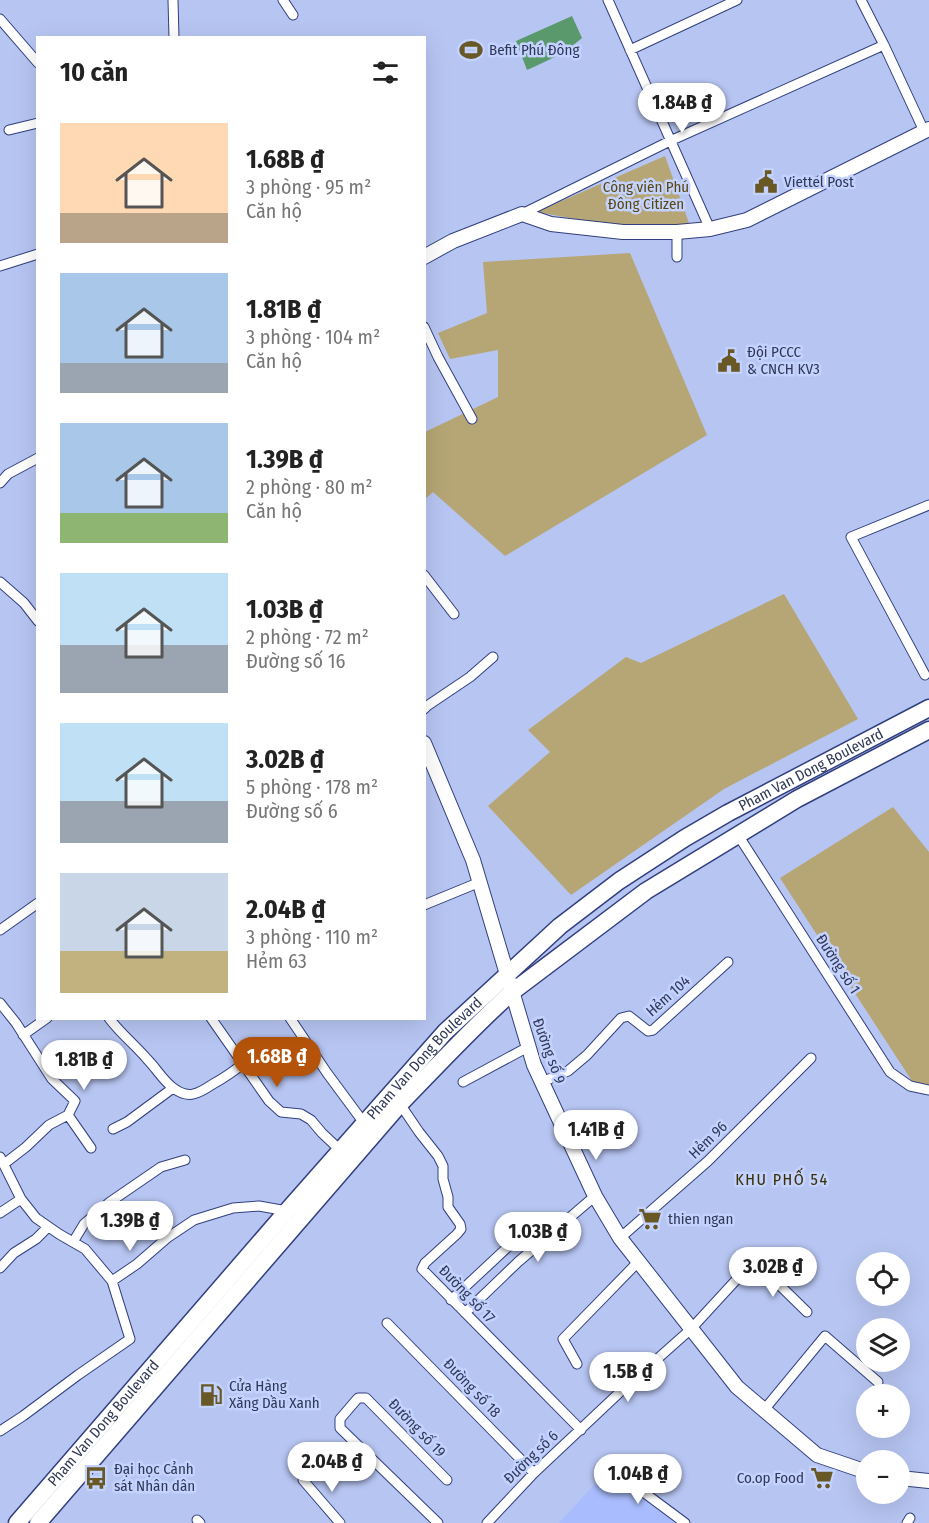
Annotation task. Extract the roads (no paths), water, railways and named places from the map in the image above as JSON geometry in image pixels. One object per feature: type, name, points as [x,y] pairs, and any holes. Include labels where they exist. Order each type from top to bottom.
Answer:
[{"type":"highway","name":"Pham Van Dong Boulevard","points":[[17,1523],[287,1210],[445,1032],[560,926],[620,881],[685,837],[929,708]]},
{"type":"highway","name":"Pham Van Dong Boulevard","points":[[39,1523],[400,1104],[462,1039],[512,992],[646,891],[797,799],[929,730]]},
{"type":"street","points":[[172,0],[174,36]]},
{"type":"street","points":[[283,0],[293,15]]},
{"type":"street","points":[[608,0],[710,229]]},
{"type":"street","points":[[630,50],[736,0]]},
{"type":"street","points":[[522,214],[551,224],[623,232],[677,232],[710,229],[747,220],[926,130],[861,0]]},
{"type":"street","points":[[0,19],[36,61]]},
{"type":"street","points":[[426,256],[453,241],[522,214],[670,141],[884,45]]},
{"type":"street","points":[[9,130],[36,123]]},
{"type":"street","points":[[677,232],[677,257]]},
{"type":"street","points":[[0,266],[36,255]]},
{"type":"street","points":[[426,331],[472,419]]},
{"type":"street","points":[[0,483],[8,474],[36,459]]},
{"type":"street","points":[[0,466],[8,474]]},
{"type":"street","points":[[925,675],[851,537],[929,505]]},
{"type":"street","points":[[426,578],[453,614]]},
{"type":"street","points":[[0,582],[24,603],[36,618]]},
{"type":"street","points":[[426,707],[470,677],[493,657]]},
{"type":"street","name":"Đường số 9","points":[[426,748],[474,860],[534,1065],[595,1196],[620,1238],[737,1387],[817,1455],[856,1468]]},
{"type":"street","name":"Đường số 1","points":[[738,836],[890,1072],[910,1086],[929,1090]]},
{"type":"street","points":[[426,904],[480,882]]},
{"type":"street","points":[[0,930],[36,904]]},
{"type":"street","name":"Hẻm 104","points":[[542,1082],[568,1071],[587,1055],[621,1018],[629,1016],[648,1030],[653,1030],[728,962]]},
{"type":"street","points":[[0,1003],[16,1023],[52,1079],[75,1101],[68,1115],[49,1125],[26,1147],[2,1160],[21,1199],[36,1218],[85,1249],[111,1281],[130,1339],[0,1431]]},
{"type":"street","points":[[23,1035],[44,1020]]},
{"type":"street","points":[[111,1020],[173,1088],[186,1095],[200,1093],[244,1063]]},
{"type":"street","points":[[213,1020],[269,1101],[281,1112],[301,1114],[311,1120],[340,1150]]},
{"type":"street","points":[[291,1020],[364,1123]]},
{"type":"street","points":[[463,1082],[528,1047]]},
{"type":"street","name":"Hẻm 96","points":[[620,1238],[708,1161],[811,1058]]},
{"type":"street","points":[[113,1129],[127,1122],[173,1088]]},
{"type":"street","name":"Đường số 17","points":[[400,1104],[443,1166],[448,1207],[461,1229],[425,1263],[422,1269],[580,1430]]},
{"type":"street","points":[[68,1115],[91,1148]]},
{"type":"street","points":[[73,1242],[84,1224],[110,1202],[161,1167],[185,1160]]},
{"type":"street","points":[[465,1313],[518,1262],[595,1196]]},
{"type":"street","points":[[0,1213],[21,1199]]},
{"type":"street","points":[[111,1281],[194,1220],[233,1208],[259,1206],[287,1210]]},
{"type":"street","points":[[0,1268],[14,1253],[36,1239],[48,1227]]},
{"type":"street","points":[[451,1300],[526,1230],[535,1229],[546,1238]]},
{"type":"street","points":[[577,1364],[563,1339],[638,1262]]},
{"type":"street","name":"Đường số 6","points":[[487,1523],[534,1473],[691,1329],[748,1267],[759,1265],[807,1312]]},
{"type":"street","name":"Đường số 18","points":[[387,1323],[534,1473]]},
{"type":"street","points":[[764,1410],[825,1336],[878,1382]]},
{"type":"street","name":"Đường số 19","points":[[438,1523],[340,1428],[340,1419],[358,1398],[366,1398],[447,1480]]},
{"type":"street","points":[[606,1465],[685,1523]]},
{"type":"street","points":[[910,1479],[929,1481]]},
{"type":"street","points":[[303,1480],[340,1523]]},
{"type":"place","name":"Befit Phú Đông","points":[[471,50]]},
{"type":"place","name":"Viettel Post","points":[[766,182]]},
{"type":"place","name":"Đội PCCC & CNCH KV3","points":[[729,361]]},
{"type":"place","name":"thien ngan","points":[[650,1219]]},
{"type":"place","name":"Cửa Hàng Xăng Dầu Xanh","points":[[211,1395]]},
{"type":"place","name":"Đại học Cảnh sát Nhân dân","points":[[96,1478]]},
{"type":"place","name":"Co.op Food","points":[[822,1478]]},
{"type":"district","name":"KHU PHỐ 54","points":[[782,1179]]},
{"type":"park label","name":"Công viên Phú Đông Citizen","points":[[646,196]]}]
